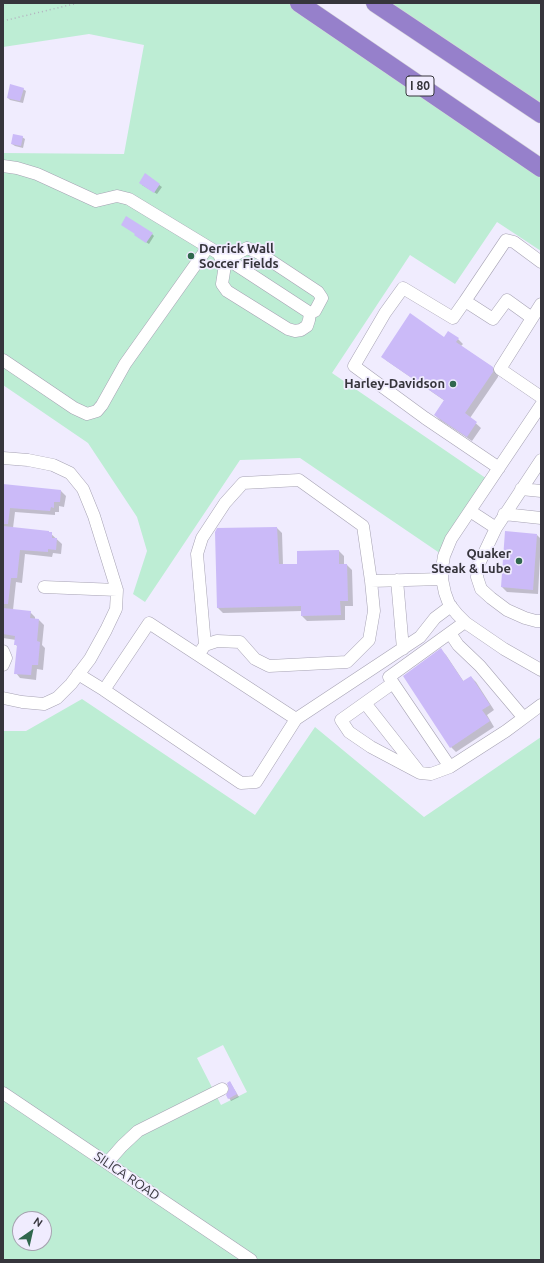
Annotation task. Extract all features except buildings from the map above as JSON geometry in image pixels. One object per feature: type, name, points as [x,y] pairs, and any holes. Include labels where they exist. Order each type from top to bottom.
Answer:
[{"type":"highway","name":"I 80","points":[[298,3],[541,168]]},
{"type":"highway","points":[[375,3],[541,114]]},
{"type":"highway","points":[[482,75],[541,102]]},
{"type":"street","points":[[3,166],[17,168],[37,174],[96,201],[117,196],[129,199],[213,250],[310,313]]},
{"type":"street","points":[[499,468],[425,418],[354,366],[385,313],[403,288],[453,318],[506,240],[514,242],[541,262]]},
{"type":"street","points":[[213,250],[235,255],[247,248],[265,257],[318,292],[322,298],[315,311],[310,313]]},
{"type":"street","points":[[213,250],[225,264],[222,284],[228,291],[288,329],[294,331],[301,330],[307,326],[310,313]]},
{"type":"street","points":[[3,360],[78,410],[87,414],[97,411],[102,405],[125,364],[213,250]]},
{"type":"street","points":[[465,301],[493,319],[507,300],[532,318]]},
{"type":"street","points":[[541,304],[500,369],[541,397]]},
{"type":"street","points":[[541,405],[447,547],[442,563],[442,579],[445,593],[451,606],[457,614],[465,622],[504,649],[541,670]]},
{"type":"street","points":[[3,458],[53,464],[70,473],[83,489],[94,516],[117,590],[116,609],[90,659],[57,698],[44,704],[22,702],[3,698]]},
{"type":"street","points":[[541,460],[496,528],[478,566],[477,577],[481,589],[507,610],[525,618],[541,621]]},
{"type":"street","points":[[299,480],[363,526],[374,610],[369,640],[347,662],[269,666],[255,659],[240,642],[217,641],[201,650],[197,554],[202,538],[225,503],[243,483],[299,480]]},
{"type":"street","points":[[521,489],[541,491]]},
{"type":"street","points":[[470,511],[496,528]]},
{"type":"street","points":[[504,514],[541,518]]},
{"type":"street","points":[[371,581],[442,579]]},
{"type":"street","points":[[397,580],[403,649]]},
{"type":"street","points":[[44,587],[117,590]]},
{"type":"street","points":[[78,674],[241,783],[256,782],[296,719],[420,637],[435,618],[451,606]]},
{"type":"street","points":[[450,767],[389,677],[465,622]]},
{"type":"street","points":[[104,690],[149,623],[201,650],[296,719]]},
{"type":"street","points":[[450,633],[458,645],[480,666],[523,717]]},
{"type":"street","points":[[3,651],[6,658],[3,665]]},
{"type":"street","points":[[393,683],[341,720],[349,732],[371,747],[420,773],[431,774],[450,767],[506,731],[541,705]]},
{"type":"street","points":[[365,703],[420,773]]},
{"type":"street","points":[[108,1163],[122,1146],[138,1131],[222,1089]]},
{"type":"street","name":"SILICA ROAD","points":[[3,1093],[251,1260]]},
{"type":"path","points":[[3,21],[78,3]]},
{"type":"green space","name":"Derrick Wall Soccer Fields","points":[[3,3],[298,3],[541,168],[541,251],[497,222],[455,284],[410,255],[332,373],[490,481],[444,556],[300,458],[240,460],[145,602],[133,594],[147,551],[137,517],[88,443],[3,385],[3,153],[124,154],[144,45],[89,34],[3,47]]},
{"type":"green space","points":[[375,3],[541,3],[541,103],[482,75]]},
{"type":"green space","points":[[82,699],[255,815],[315,727],[424,817],[541,737],[541,1260],[3,1260],[3,731],[26,731]],"holes":[[[223,1045],[247,1092],[221,1105],[197,1058]]]},
{"type":"place","name":"Derrick Wall Soccer Fields","points":[[191,256]]},
{"type":"place","name":"Harley-Davidson","points":[[453,384]]},
{"type":"place","name":"Quaker Steak & Lube","points":[[519,561]]}]
